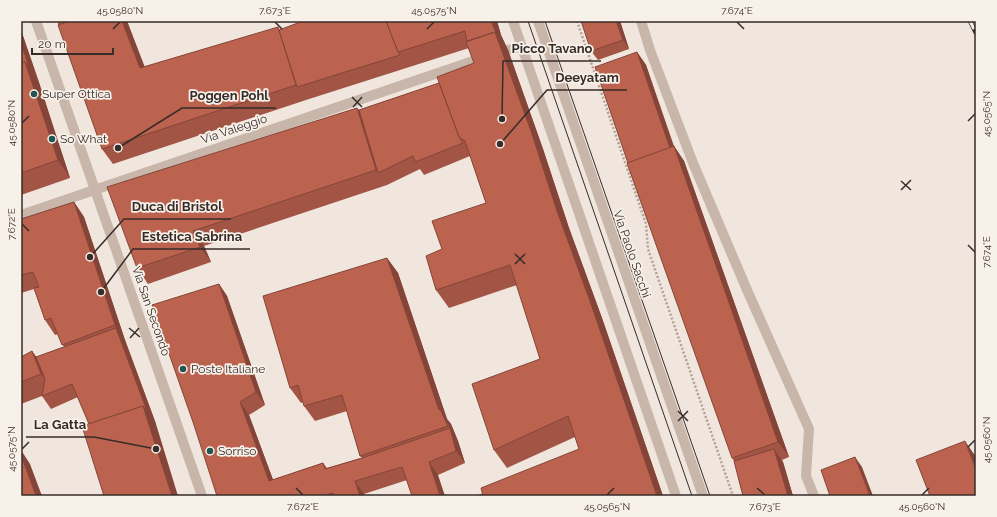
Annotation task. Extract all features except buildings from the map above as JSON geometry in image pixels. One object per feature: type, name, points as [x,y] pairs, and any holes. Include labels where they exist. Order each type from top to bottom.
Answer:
[{"type":"street","name":"Via San Secondo","points":[[36,21],[202,496]]},
{"type":"street","points":[[513,21],[676,496]]},
{"type":"street","name":"Via Paolo Sacchi","points":[[538,21],[703,496]]},
{"type":"street","points":[[641,21],[693,163],[747,290],[809,429],[806,476],[814,496]]},
{"type":"street","points":[[508,50],[522,46]]},
{"type":"street","name":"Via Valeggio","points":[[21,215],[479,59]]},
{"type":"path","points":[[576,21],[646,224],[648,249],[733,496]]},
{"type":"tram line","points":[[528,21],[692,496]]},
{"type":"tram line","points":[[545,21],[710,496]]},
{"type":"railway","points":[[970,21],[976,33]]},
{"type":"place","name":"Super Ottica","points":[[34,94]]},
{"type":"place","name":"Picco Tavano","points":[[502,119]]},
{"type":"place","name":"So What","points":[[52,139]]},
{"type":"place","name":"Deeyatam","points":[[500,144]]},
{"type":"place","name":"Poggen Pohl","points":[[118,148]]},
{"type":"place","name":"Duca di Bristol","points":[[90,257]]},
{"type":"place","name":"Estetica Sabrina","points":[[101,292]]},
{"type":"place","name":"Poste Italiane","points":[[183,369]]},
{"type":"place","name":"La Gatta","points":[[156,449]]},
{"type":"place","name":"Sorriso","points":[[210,451]]}]
